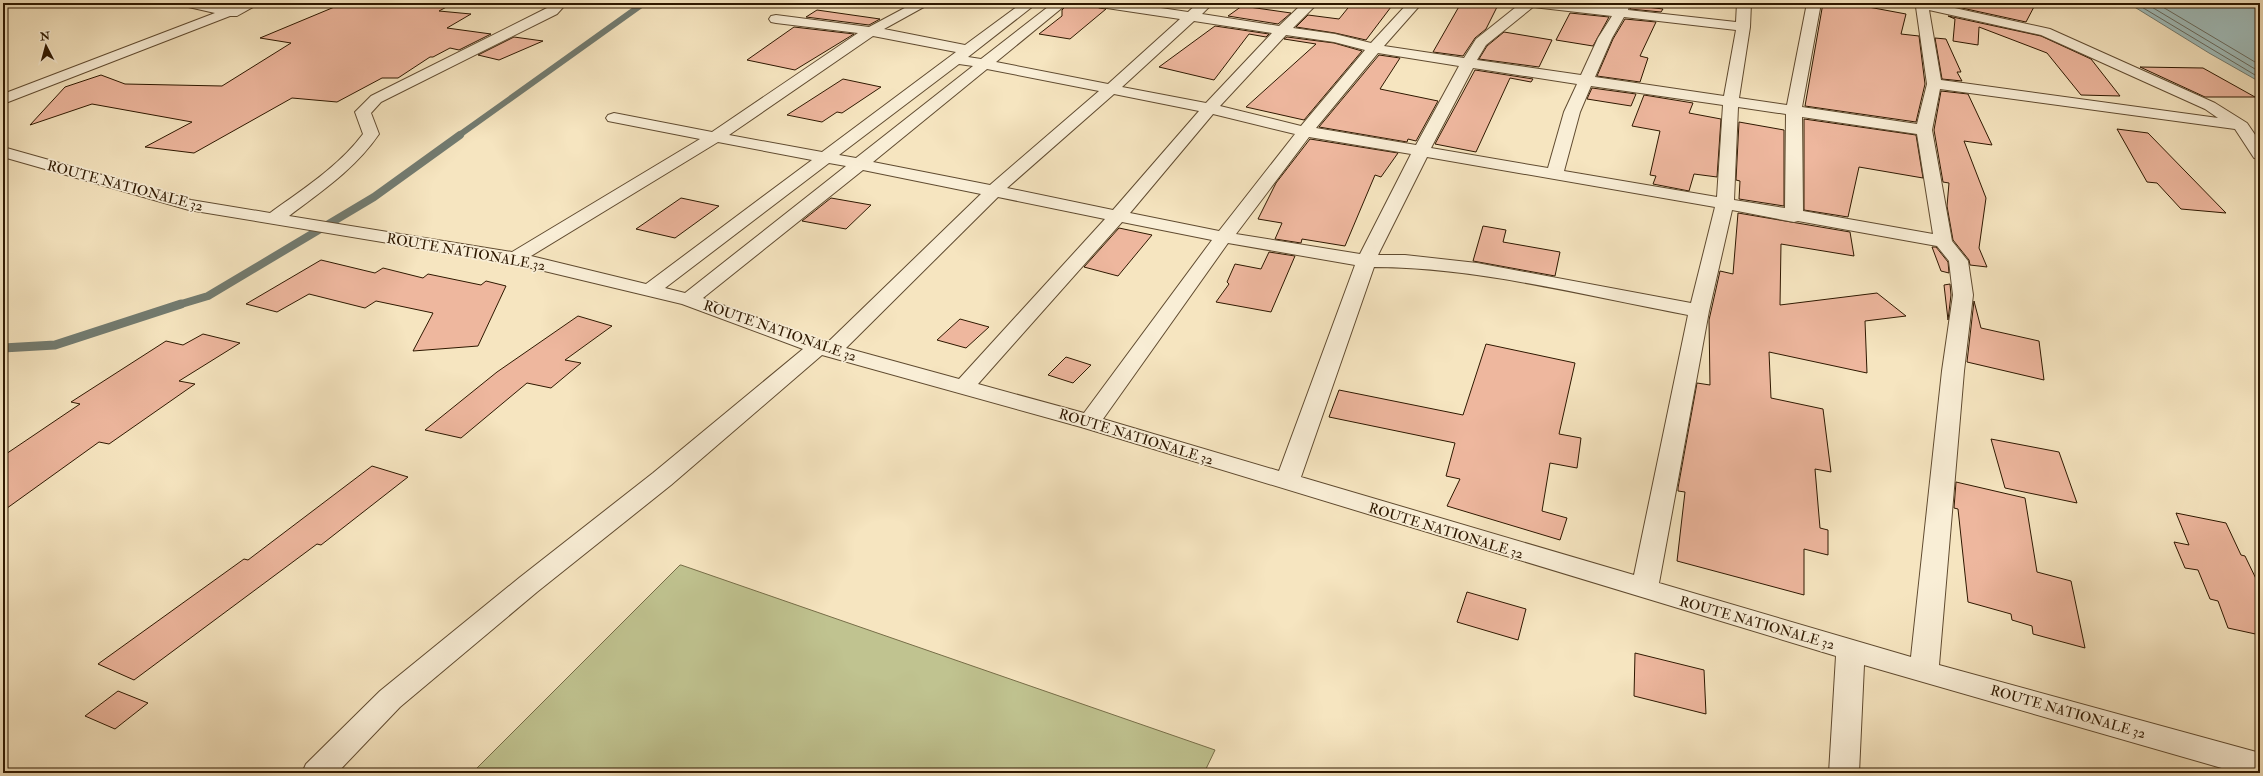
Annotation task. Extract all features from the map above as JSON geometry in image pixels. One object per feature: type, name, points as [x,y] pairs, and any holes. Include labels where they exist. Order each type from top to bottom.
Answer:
[{"type":"street","points":[[188,3],[232,13]]},
{"type":"street","points":[[3,99],[232,13],[253,3]]},
{"type":"street","points":[[273,219],[341,168],[362,148],[371,134],[363,112],[376,99],[552,12],[560,3]]},
{"type":"street","points":[[515,258],[715,137],[871,31],[924,3]]},
{"type":"street","points":[[649,291],[1030,3]]},
{"type":"street","points":[[689,300],[1061,3]]},
{"type":"street","points":[[1100,3],[1335,38],[1373,48],[1468,63],[1924,130]]},
{"type":"street","points":[[317,773],[390,699],[528,585],[825,348],[994,191],[1112,89],[1206,3]]},
{"type":"street","points":[[965,386],[1118,216],[1208,108],[1281,30],[1311,3]]},
{"type":"street","points":[[1089,422],[1224,237],[1304,131],[1373,48],[1415,3]]},
{"type":"street","points":[[1287,483],[1366,262],[1422,150],[1468,63],[1481,42],[1530,3]]},
{"type":"street","points":[[1534,3],[1622,8],[1743,27]]},
{"type":"street","points":[[1644,590],[1700,311],[1725,203],[1732,102],[1743,27],[1744,3]]},
{"type":"street","points":[[1794,217],[1794,111],[1814,3]]},
{"type":"street","points":[[1924,672],[1953,371],[1963,294],[1958,261],[1943,241],[1924,130],[1934,84],[1918,4],[2045,32],[2210,106],[2241,126],[2260,154]]},
{"type":"street","points":[[1555,173],[1572,112],[1605,38],[1622,8]]},
{"type":"street","points":[[776,19],[871,31],[963,54],[985,64],[1208,108],[1304,131],[1555,173],[1725,203],[1794,217],[1943,241]]},
{"type":"street","points":[[1934,84],[2241,126]]},
{"type":"street","points":[[614,118],[860,164],[1224,237],[1366,262],[1405,261],[1477,269],[1700,311]]},
{"type":"street","name":"ROUTE NATIONALE 32","points":[[3,152],[189,205],[363,235],[515,258],[689,300],[825,348],[1089,422],[1644,590],[1924,672],[2260,766]]},
{"type":"street","points":[[1844,773],[1850,650]]},
{"type":"green space","points":[[680,565],[1215,750],[1204,773],[472,773]]},
{"type":"water","points":[[2128,3],[2260,3],[2260,82],[2209,53]]},
{"type":"building","points":[[344,3],[454,3],[439,11],[471,14],[447,28],[491,34],[459,50],[450,48],[433,57],[430,57],[398,78],[382,78],[337,102],[292,98],[194,153],[145,147],[192,122],[92,104],[30,125],[65,87],[101,75],[125,84],[222,86],[291,43],[260,38]]},
{"type":"building","points":[[1069,3],[1092,3],[1099,8],[1106,9],[1070,39],[1039,34],[1062,16],[1062,10]]},
{"type":"building","points":[[1352,3],[1394,3],[1366,40],[1335,33],[1296,27],[1308,15],[1339,19]]},
{"type":"building","points":[[1461,3],[1499,3],[1486,29],[1475,38],[1463,56],[1433,52]]},
{"type":"building","points":[[1823,3],[1864,3],[1863,6],[1906,14],[1901,34],[1919,36],[1925,84],[1916,122],[1805,106]]},
{"type":"building","points":[[1939,3],[2036,3],[2026,22]]},
{"type":"building","points":[[1631,5],[1663,9],[1661,12],[1630,9]]},
{"type":"building","points":[[1242,6],[1291,13],[1278,24],[1228,16]]},
{"type":"building","points":[[817,10],[880,19],[869,25],[806,17]]},
{"type":"building","points":[[1570,13],[1609,17],[1593,46],[1556,40]]},
{"type":"building","points":[[1948,16],[2041,36],[2091,59],[2120,96],[2081,95],[2047,53],[1979,27],[1978,45],[1953,41],[1955,19]]},
{"type":"building","points":[[1625,19],[1656,22],[1640,56],[1648,58],[1640,82],[1597,76],[1613,39]]},
{"type":"building","points":[[1215,26],[1269,34],[1266,37],[1249,34],[1214,80],[1159,67]]},
{"type":"building","points":[[794,27],[854,34],[795,70],[747,60]]},
{"type":"building","points":[[1504,32],[1552,40],[1539,67],[1479,59],[1487,46]]},
{"type":"building","points":[[514,37],[543,41],[499,60],[478,55]]},
{"type":"building","points":[[1287,37],[1334,43],[1362,51],[1304,120],[1246,107],[1316,44],[1284,39]]},
{"type":"building","points":[[1935,38],[1946,39],[1961,72],[1957,72],[1962,81],[1942,79]]},
{"type":"building","points":[[1379,55],[1400,58],[1380,89],[1438,101],[1416,141],[1408,139],[1407,142],[1319,127]]},
{"type":"building","points":[[2140,67],[2203,68],[2255,97],[2205,97]]},
{"type":"building","points":[[1475,70],[1533,79],[1531,82],[1510,78],[1476,152],[1435,144]]},
{"type":"building","points":[[843,79],[881,87],[842,113],[837,112],[822,122],[787,115]]},
{"type":"building","points":[[1592,88],[1636,94],[1631,106],[1587,99]]},
{"type":"building","points":[[1941,91],[1968,94],[1992,145],[1964,141],[1986,198],[1979,248],[1987,267],[1970,265],[1969,260],[1953,240],[1947,206],[1949,183],[1943,182],[1934,130]]},
{"type":"building","points":[[1644,95],[1693,103],[1689,113],[1721,119],[1717,177],[1694,174],[1689,191],[1653,184],[1656,176],[1650,175],[1660,131],[1632,126]]},
{"type":"building","points":[[1804,119],[1916,135],[1923,178],[1859,167],[1848,217],[1804,210]]},
{"type":"building","points":[[1739,122],[1784,130],[1784,206],[1739,199],[1740,181],[1736,180]]},
{"type":"building","points":[[2117,129],[2148,133],[2226,213],[2181,209],[2157,183],[2147,182]]},
{"type":"building","points":[[1310,139],[1398,153],[1381,177],[1375,175],[1345,246],[1302,239],[1301,243],[1275,239],[1282,223],[1258,219],[1276,183]]},
{"type":"building","points":[[681,198],[719,206],[675,238],[636,229]]},
{"type":"building","points":[[831,198],[871,205],[846,229],[802,221]]},
{"type":"building","points":[[1738,213],[1850,232],[1854,256],[1781,244],[1780,305],[1877,293],[1906,316],[1865,321],[1867,373],[1769,352],[1771,398],[1823,409],[1831,472],[1815,469],[1820,528],[1828,530],[1828,555],[1804,549],[1804,595],[1677,561],[1685,492],[1678,491],[1678,488],[1697,383],[1710,385],[1709,320],[1720,271],[1733,274]]},
{"type":"building","points":[[1483,226],[1506,230],[1503,242],[1560,252],[1555,276],[1473,261]]},
{"type":"building","points":[[1119,228],[1152,235],[1118,276],[1084,267]]},
{"type":"building","points":[[1932,247],[1936,247],[1948,262],[1949,273],[1941,271]]},
{"type":"building","points":[[1269,252],[1295,256],[1271,312],[1216,302],[1229,284],[1227,282],[1235,264],[1261,269]]},
{"type":"building","points":[[321,260],[375,273],[383,268],[423,278],[428,274],[481,285],[486,281],[506,286],[478,346],[413,351],[433,313],[376,301],[365,308],[309,294],[277,312],[246,304]]},
{"type":"building","points":[[1950,284],[1951,295],[1948,320],[1944,285]]},
{"type":"building","points":[[1974,301],[1981,328],[2039,341],[2044,380],[1967,362]]},
{"type":"building","points":[[578,316],[612,326],[565,360],[581,363],[551,388],[527,383],[461,438],[425,430],[497,372]]},
{"type":"building","points":[[960,319],[989,327],[966,348],[937,340]]},
{"type":"building","points":[[203,334],[240,343],[179,381],[195,384],[109,444],[99,442],[3,511],[3,456],[80,404],[71,402],[166,341],[183,345]]},
{"type":"building","points":[[1486,344],[1575,363],[1559,434],[1581,438],[1577,468],[1550,463],[1542,511],[1567,518],[1560,540],[1447,506],[1460,479],[1446,476],[1455,443],[1329,417],[1339,390],[1463,415]]},
{"type":"building","points":[[1066,357],[1091,365],[1073,383],[1048,375]]},
{"type":"building","points":[[1991,439],[2059,452],[2077,503],[2005,488]]},
{"type":"building","points":[[372,466],[408,477],[321,545],[317,544],[134,680],[98,664],[244,559],[248,560]]},
{"type":"building","points":[[1956,482],[2025,498],[2037,572],[2071,581],[2085,648],[2033,634],[2032,626],[2012,620],[2011,614],[1968,602],[1958,509],[1954,508]]},
{"type":"building","points":[[2176,513],[2226,523],[2241,555],[2245,556],[2260,587],[2260,635],[2228,628],[2218,601],[2210,599],[2198,570],[2185,568],[2174,542],[2189,545]]},
{"type":"building","points":[[1467,592],[1526,609],[1518,640],[1457,622]]},
{"type":"building","points":[[1635,653],[1704,670],[1706,714],[1634,696]]},
{"type":"building","points":[[118,691],[148,703],[115,729],[85,716]]},
{"type":"waterway","points":[[458,136],[644,3]]},
{"type":"waterway","points":[[178,305],[208,296],[374,197],[460,135]]},
{"type":"waterway","points":[[3,348],[55,345],[181,304]]}]
